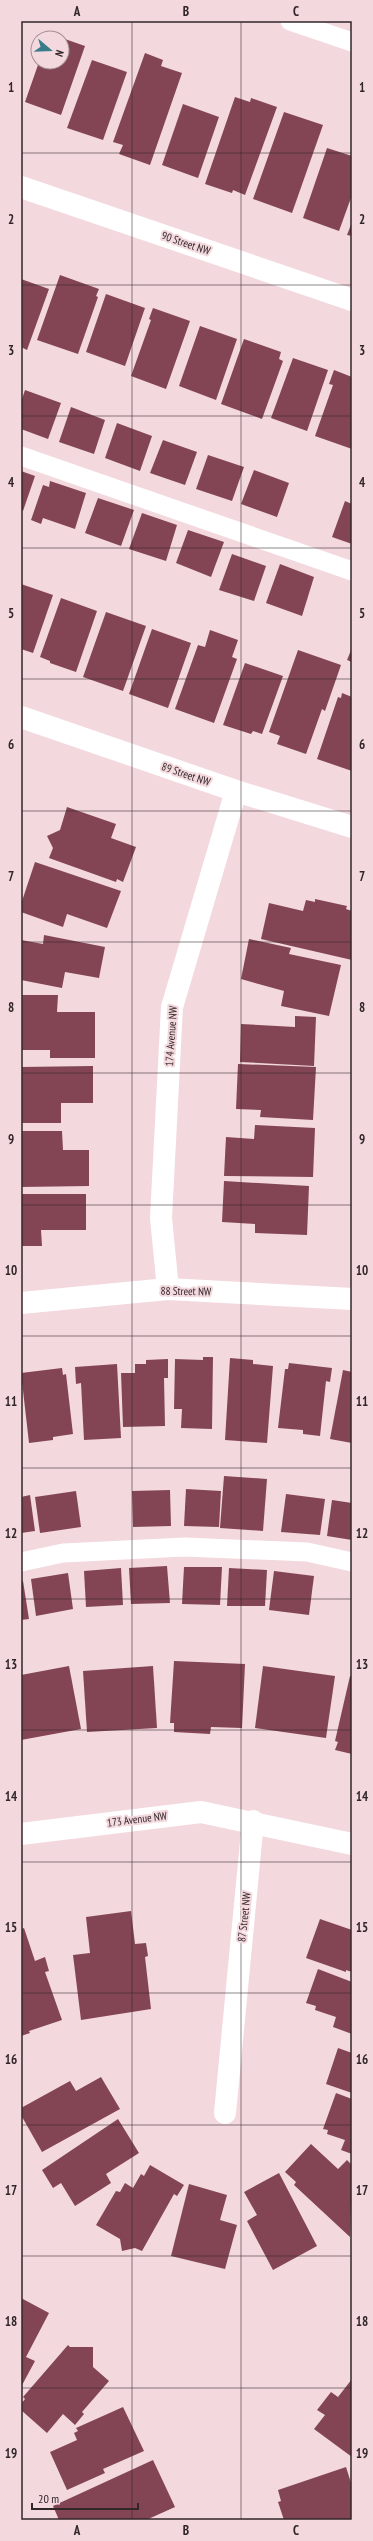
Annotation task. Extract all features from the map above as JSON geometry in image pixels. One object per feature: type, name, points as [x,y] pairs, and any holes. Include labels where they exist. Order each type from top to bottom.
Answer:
[{"type":"street","name":"90 Street NW","points":[[21,186],[352,300]]},
{"type":"street","name":"89 Street NW","points":[[21,717],[236,791],[352,827]]},
{"type":"street","name":"174 Avenue NW","points":[[168,1289],[161,1218],[172,1008],[236,791]]},
{"type":"street","name":"88 Street NW","points":[[21,1303],[168,1289],[352,1299]]},
{"type":"street","name":"173 Avenue NW","points":[[21,1834],[201,1812],[254,1821]]},
{"type":"street","points":[[254,1821],[352,1844]]},
{"type":"street","name":"87 Street NW","points":[[225,2113],[254,1821]]},
{"type":"lane","points":[[290,21],[352,42]]},
{"type":"lane","points":[[21,456],[352,571]]},
{"type":"lane","points":[[21,1562],[63,1553],[185,1547],[307,1552],[352,1562]]},
{"type":"building","points":[[70,41],[85,46],[61,115],[25,102],[36,70],[70,70]]},
{"type":"building","points":[[145,53],[163,60],[161,66],[182,73],[150,165],[119,154],[123,145],[113,142]]},
{"type":"building","points":[[92,60],[127,72],[103,140],[67,128]]},
{"type":"building","points":[[235,97],[250,102],[251,98],[277,107],[245,195],[233,190],[232,193],[205,184]]},
{"type":"building","points":[[183,104],[219,117],[198,178],[162,165]]},
{"type":"building","points":[[284,112],[323,125],[292,213],[253,199]]},
{"type":"building","points":[[327,148],[352,156],[352,195],[339,231],[303,218]]},
{"type":"building","points":[[352,222],[352,236],[347,235]]},
{"type":"building","points":[[60,275],[99,289],[96,296],[98,297],[78,354],[37,340]]},
{"type":"building","points":[[21,279],[49,289],[27,350],[21,347]]},
{"type":"building","points":[[106,294],[145,308],[125,366],[86,352]]},
{"type":"building","points":[[153,308],[190,321],[166,389],[131,376],[151,320],[149,319]]},
{"type":"building","points":[[200,326],[237,339],[216,400],[179,386]]},
{"type":"building","points":[[244,339],[281,352],[279,359],[283,361],[262,419],[221,404]]},
{"type":"building","points":[[293,358],[328,370],[307,431],[271,418]]},
{"type":"building","points":[[334,370],[352,377],[352,449],[315,436],[333,385],[329,384]]},
{"type":"building","points":[[25,390],[61,403],[48,439],[21,429],[21,402]]},
{"type":"building","points":[[71,407],[105,420],[94,454],[59,442]]},
{"type":"building","points":[[117,423],[152,436],[140,471],[105,458]]},
{"type":"building","points":[[163,440],[197,452],[185,485],[150,473]]},
{"type":"building","points":[[208,455],[244,467],[232,501],[196,489]]},
{"type":"building","points":[[254,470],[289,483],[277,517],[241,504]]},
{"type":"building","points":[[21,471],[35,476],[23,511],[21,510]]},
{"type":"building","points":[[50,481],[86,493],[75,529],[43,518],[41,524],[31,520],[43,485],[49,487]]},
{"type":"building","points":[[98,498],[134,510],[121,546],[85,533]]},
{"type":"building","points":[[345,501],[352,504],[352,544],[332,537]]},
{"type":"building","points":[[142,513],[177,525],[166,561],[129,549]]},
{"type":"building","points":[[188,530],[224,542],[211,577],[176,563]]},
{"type":"building","points":[[232,554],[266,566],[254,601],[219,590]]},
{"type":"building","points":[[280,564],[314,577],[302,616],[266,603]]},
{"type":"building","points":[[21,584],[53,595],[33,653],[21,649]]},
{"type":"building","points":[[61,598],[97,611],[76,672],[50,663],[50,661],[40,657]]},
{"type":"building","points":[[106,612],[146,626],[123,691],[83,677]]},
{"type":"building","points":[[152,629],[191,643],[168,708],[129,694]]},
{"type":"building","points":[[210,630],[238,640],[232,657],[237,659],[214,723],[175,709],[198,645],[205,647]]},
{"type":"building","points":[[352,648],[352,662],[347,660]]},
{"type":"building","points":[[298,650],[341,665],[325,711],[322,709],[306,754],[277,744],[280,736],[269,732]]},
{"type":"building","points":[[245,663],[283,676],[262,734],[253,731],[251,734],[223,725]]},
{"type":"building","points":[[342,693],[352,697],[352,771],[317,759],[338,697],[341,698]]},
{"type":"building","points":[[67,807],[116,824],[111,838],[136,847],[123,882],[117,879],[116,882],[49,858],[53,848],[47,836],[60,830]]},
{"type":"building","points":[[35,862],[121,891],[107,928],[67,914],[63,927],[21,912],[21,904]]},
{"type":"building","points":[[315,899],[347,906],[346,909],[352,911],[352,960],[261,939],[269,903],[303,911],[306,900],[315,902]]},
{"type":"building","points":[[44,935],[105,947],[99,978],[65,972],[62,988],[21,980],[21,940],[43,944]]},
{"type":"building","points":[[249,939],[291,948],[289,954],[341,965],[329,1016],[281,1006],[284,991],[241,979]]},
{"type":"building","points":[[21,995],[58,995],[57,1012],[95,1012],[95,1058],[50,1058],[50,1050],[21,1050]]},
{"type":"building","points":[[295,1016],[316,1017],[314,1066],[240,1062],[241,1024],[295,1027]]},
{"type":"building","points":[[238,1064],[316,1067],[313,1120],[260,1117],[261,1110],[236,1109]]},
{"type":"building","points":[[93,1066],[93,1103],[61,1103],[61,1123],[21,1123],[21,1067]]},
{"type":"building","points":[[255,1125],[315,1128],[313,1177],[224,1176],[226,1137],[254,1139]]},
{"type":"building","points":[[21,1131],[62,1131],[63,1150],[89,1150],[89,1186],[21,1187]]},
{"type":"building","points":[[224,1181],[309,1186],[307,1235],[255,1233],[255,1224],[222,1222]]},
{"type":"building","points":[[21,1194],[86,1194],[86,1230],[41,1230],[42,1246],[21,1246]]},
{"type":"building","points":[[203,1357],[213,1357],[212,1429],[181,1428],[182,1409],[174,1409],[175,1359],[203,1360]]},
{"type":"building","points":[[230,1358],[253,1360],[253,1364],[273,1366],[267,1443],[225,1440]]},
{"type":"building","points":[[168,1359],[168,1378],[164,1378],[165,1426],[123,1427],[121,1373],[135,1373],[135,1364],[146,1364],[146,1360]]},
{"type":"building","points":[[289,1363],[332,1368],[330,1382],[326,1381],[320,1436],[303,1434],[303,1430],[278,1428],[285,1369],[288,1369]]},
{"type":"building","points":[[117,1364],[121,1438],[84,1440],[81,1383],[76,1384],[75,1367]]},
{"type":"building","points":[[62,1368],[63,1375],[66,1374],[73,1434],[53,1437],[53,1440],[29,1443],[21,1373]]},
{"type":"building","points":[[343,1370],[352,1372],[352,1443],[330,1439]]},
{"type":"building","points":[[224,1476],[267,1479],[263,1531],[220,1528]]},
{"type":"building","points":[[186,1489],[221,1491],[219,1527],[184,1526]]},
{"type":"building","points":[[170,1490],[171,1526],[133,1527],[132,1491]]},
{"type":"building","points":[[76,1491],[81,1527],[40,1533],[35,1497]]},
{"type":"building","points":[[286,1494],[325,1499],[320,1535],[281,1532]]},
{"type":"building","points":[[30,1495],[35,1531],[21,1533],[21,1497]]},
{"type":"building","points":[[332,1500],[352,1503],[352,1540],[327,1536]]},
{"type":"building","points":[[167,1566],[170,1603],[131,1604],[129,1568]]},
{"type":"building","points":[[184,1567],[222,1567],[220,1605],[182,1604]]},
{"type":"building","points":[[121,1568],[123,1605],[86,1607],[84,1571]]},
{"type":"building","points":[[229,1568],[267,1570],[265,1606],[227,1606]]},
{"type":"building","points":[[274,1571],[314,1576],[309,1615],[269,1610]]},
{"type":"building","points":[[68,1573],[73,1609],[36,1616],[31,1579]]},
{"type":"building","points":[[21,1581],[23,1581],[29,1619],[21,1620]]},
{"type":"building","points":[[174,1661],[245,1664],[242,1728],[211,1727],[210,1734],[174,1732],[174,1723],[170,1723]]},
{"type":"building","points":[[69,1666],[81,1729],[21,1740],[21,1675]]},
{"type":"building","points":[[153,1666],[157,1728],[87,1732],[83,1671]]},
{"type":"building","points":[[263,1666],[335,1676],[326,1738],[255,1728]]},
{"type":"building","points":[[350,1676],[352,1676],[352,1754],[335,1750],[338,1742],[335,1741]]},
{"type":"building","points":[[131,1911],[135,1944],[146,1943],[148,1956],[145,1957],[151,2009],[81,2020],[73,1955],[90,1953],[86,1917]]},
{"type":"building","points":[[320,1919],[352,1930],[352,1972],[346,1970],[346,1972],[306,1958]]},
{"type":"building","points":[[24,1928],[35,1961],[45,1957],[49,1971],[45,1972],[62,2020],[29,2031],[30,2033],[21,2036],[21,1929]]},
{"type":"building","points":[[318,1969],[352,1982],[352,2034],[333,2027],[336,2017],[315,2010],[316,2006],[306,2003]]},
{"type":"building","points":[[338,2048],[352,2053],[352,2093],[326,2084]]},
{"type":"building","points":[[101,2077],[120,2109],[42,2152],[21,2115],[21,2108],[70,2081],[76,2091]]},
{"type":"building","points":[[336,2093],[352,2099],[352,2154],[341,2150],[345,2140],[327,2134],[328,2130],[323,2129]]},
{"type":"building","points":[[118,2119],[139,2153],[106,2174],[111,2183],[75,2206],[61,2183],[53,2188],[42,2170]]},
{"type":"building","points":[[311,2144],[338,2169],[347,2160],[352,2165],[350,2237],[294,2185],[296,2182],[285,2172]]},
{"type":"building","points":[[150,2165],[184,2185],[177,2196],[174,2194],[142,2251],[135,2248],[122,2251],[120,2239],[96,2225],[116,2191],[120,2192],[125,2183],[133,2188],[141,2174],[144,2176]]},
{"type":"building","points":[[279,2173],[317,2246],[273,2270],[247,2221],[257,2215],[244,2192]]},
{"type":"building","points":[[189,2184],[227,2195],[220,2220],[237,2225],[225,2269],[171,2256]]},
{"type":"building","points":[[21,2298],[49,2313],[26,2357],[35,2361],[21,2387]]},
{"type":"building","points":[[68,2345],[70,2347],[93,2347],[93,2367],[109,2381],[82,2412],[84,2414],[75,2425],[63,2414],[47,2433],[21,2410],[21,2404],[25,2399],[23,2397]]},
{"type":"building","points":[[352,2379],[352,2457],[314,2429],[325,2415],[317,2410],[331,2392],[338,2397]]},
{"type":"building","points":[[123,2407],[144,2451],[103,2469],[105,2473],[67,2490],[50,2452],[77,2440],[74,2433],[78,2431],[76,2428]]},
{"type":"building","points":[[153,2460],[175,2507],[146,2520],[59,2520],[53,2506]]},
{"type":"building","points":[[346,2467],[352,2486],[352,2520],[284,2520],[278,2502],[281,2501],[278,2490]]}]
